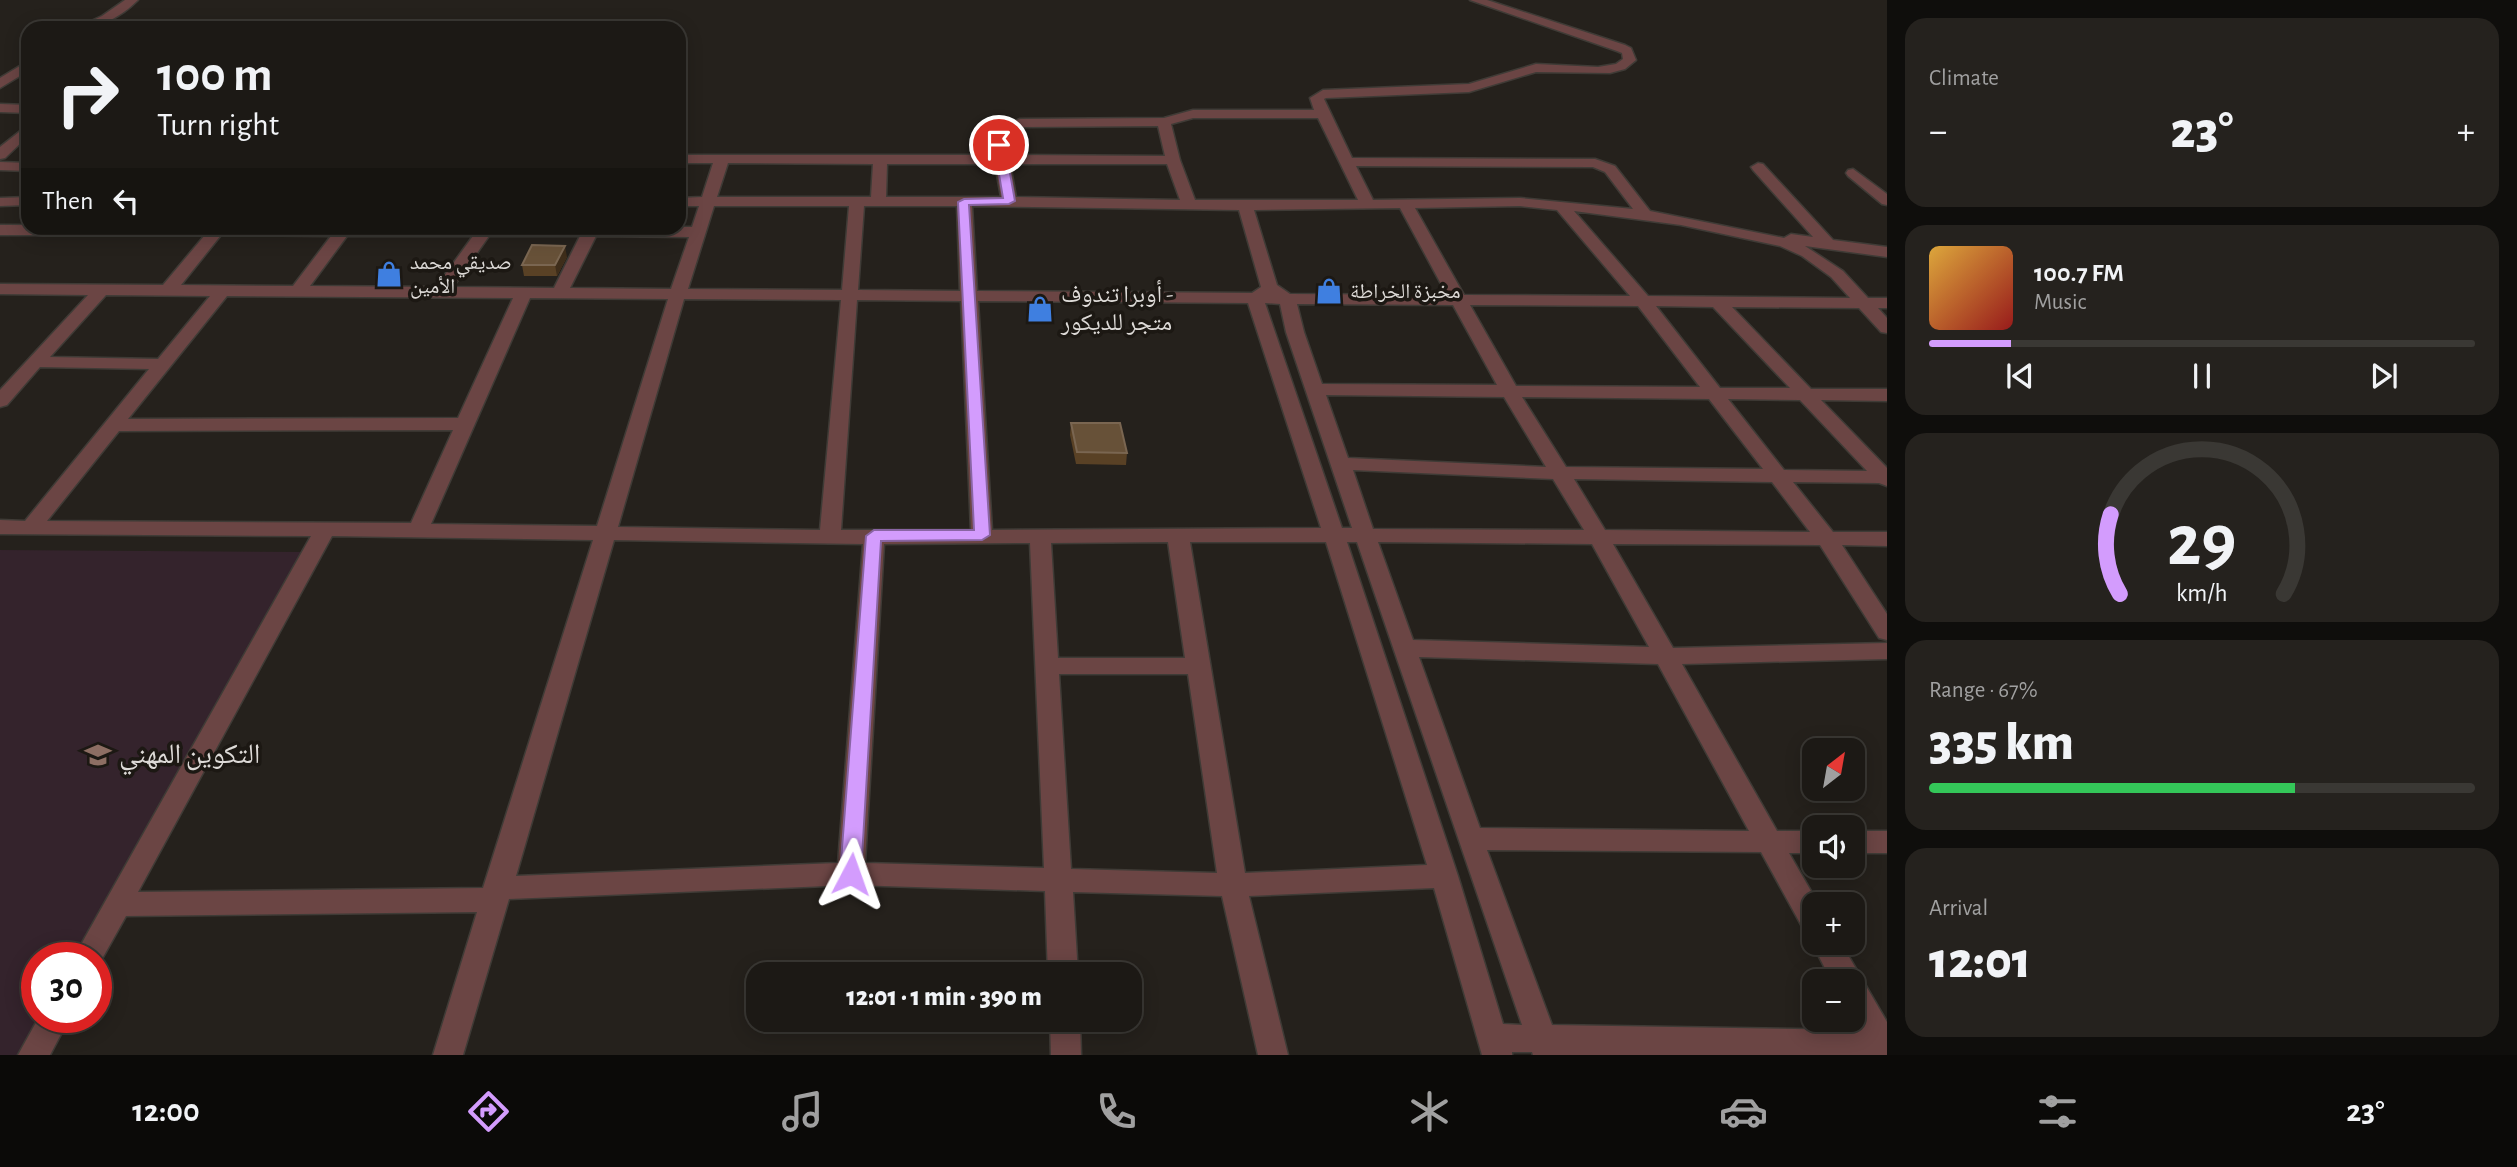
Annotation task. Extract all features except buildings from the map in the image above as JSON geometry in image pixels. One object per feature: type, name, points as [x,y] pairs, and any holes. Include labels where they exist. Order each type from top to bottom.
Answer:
[{"type":"street","points":[[99,21],[132,0]]},
{"type":"street","points":[[1368,204],[1317,102],[1323,94],[1471,88],[1499,82],[1512,74],[1537,68],[1598,70],[1625,65],[1630,60],[1627,51],[1621,48],[1476,0]]},
{"type":"street","points":[[1,83],[21,70]]},
{"type":"street","points":[[1,83],[21,83]]},
{"type":"street","points":[[0,108],[21,108]]},
{"type":"street","points":[[1009,201],[999,145],[1010,128],[1020,123],[1164,122],[1193,114],[1322,114]]},
{"type":"street","points":[[1164,122],[1173,160],[1189,205]]},
{"type":"street","points":[[0,135],[21,133]]},
{"type":"street","points":[[0,155],[21,137]]},
{"type":"street","points":[[686,159],[1173,160]]},
{"type":"street","points":[[448,1055],[677,296],[722,159]]},
{"type":"street","points":[[878,200],[880,159]]},
{"type":"street","points":[[1348,162],[1595,163],[1610,169],[1645,215]]},
{"type":"street","points":[[0,166],[21,167]]},
{"type":"street","points":[[1758,167],[1828,244]]},
{"type":"street","points":[[1853,173],[1887,201]]},
{"type":"street","points":[[686,202],[878,200],[1245,206],[1520,202],[1645,215],[1761,236],[1887,252]]},
{"type":"street","points":[[0,202],[21,201]]},
{"type":"street","points":[[830,537],[857,201]]},
{"type":"street","points":[[964,202],[982,535]]},
{"type":"street","points":[[1405,204],[1509,390],[1598,537],[1802,903]]},
{"type":"street","points":[[1245,206],[1334,535],[1444,876],[1495,1046],[1886,1046]]},
{"type":"street","points":[[1562,206],[1642,300],[1827,539],[1887,632]]},
{"type":"street","points":[[4,234],[21,221]]},
{"type":"street","points":[[686,232],[698,232]]},
{"type":"street","points":[[168,290],[213,235]]},
{"type":"street","points":[[298,291],[340,235]]},
{"type":"street","points":[[441,292],[481,235]]},
{"type":"street","points":[[559,294],[588,235]]},
{"type":"street","points":[[1761,236],[1808,253],[1837,274],[1887,328]]},
{"type":"street","points":[[0,289],[677,296],[1271,295],[1459,302],[1642,300],[1887,303]]},
{"type":"street","points":[[0,401],[102,289]]},
{"type":"street","points":[[30,528],[223,290]]},
{"type":"street","points":[[418,530],[524,293]]},
{"type":"street","points":[[1271,295],[1295,332],[1544,1048]]},
{"type":"street","points":[[1719,303],[1886,478]]},
{"type":"street","points":[[36,362],[163,364]]},
{"type":"street","points":[[1314,389],[1887,395]]},
{"type":"street","points":[[113,425],[465,424]]},
{"type":"street","points":[[1340,464],[1558,473],[1777,474],[1886,478]]},
{"type":"street","points":[[0,527],[607,532],[830,537],[1334,535],[1887,539]]},
{"type":"street","points":[[96,942],[325,530]]},
{"type":"street","points":[[1040,535],[1063,962]]},
{"type":"street","points":[[851,874],[874,536]]},
{"type":"street","points":[[1178,536],[1233,885],[1273,1055]]},
{"type":"street","points":[[1404,648],[1664,656],[1887,651]]},
{"type":"street","points":[[1047,666],[1198,666]]},
{"type":"street","points":[[1401,748],[1439,750]]},
{"type":"street","points":[[1470,839],[1802,842]]},
{"type":"street","points":[[1865,842],[1887,842]]},
{"type":"street","points":[[117,904],[496,894],[851,874],[1233,885],[1444,876]]},
{"type":"street","points":[[1865,1011],[1886,1046]]},
{"type":"street","points":[[1065,1032],[1066,1055]]},
{"type":"street","points":[[33,1055],[46,1033]]},
{"type":"shaded area","name":"التكوين المهني","points":[[0,550],[311,552],[91,942],[21,942],[21,1033],[40,1033],[28,1055],[0,1055]]},
{"type":"place","name":"صديقي محمد الأمين","points":[[389,274]]},
{"type":"place","name":"مخبزة الخراطة","points":[[1329,291]]},
{"type":"place","name":"أوبرا تندوف - متجر للديكور","points":[[1040,309]]},
{"type":"place","name":"التكوين المهني","points":[[98,755]]},
{"type":"route","points":[[851,874],[874,536],[982,535],[964,202],[1009,201],[999,145]]}]
